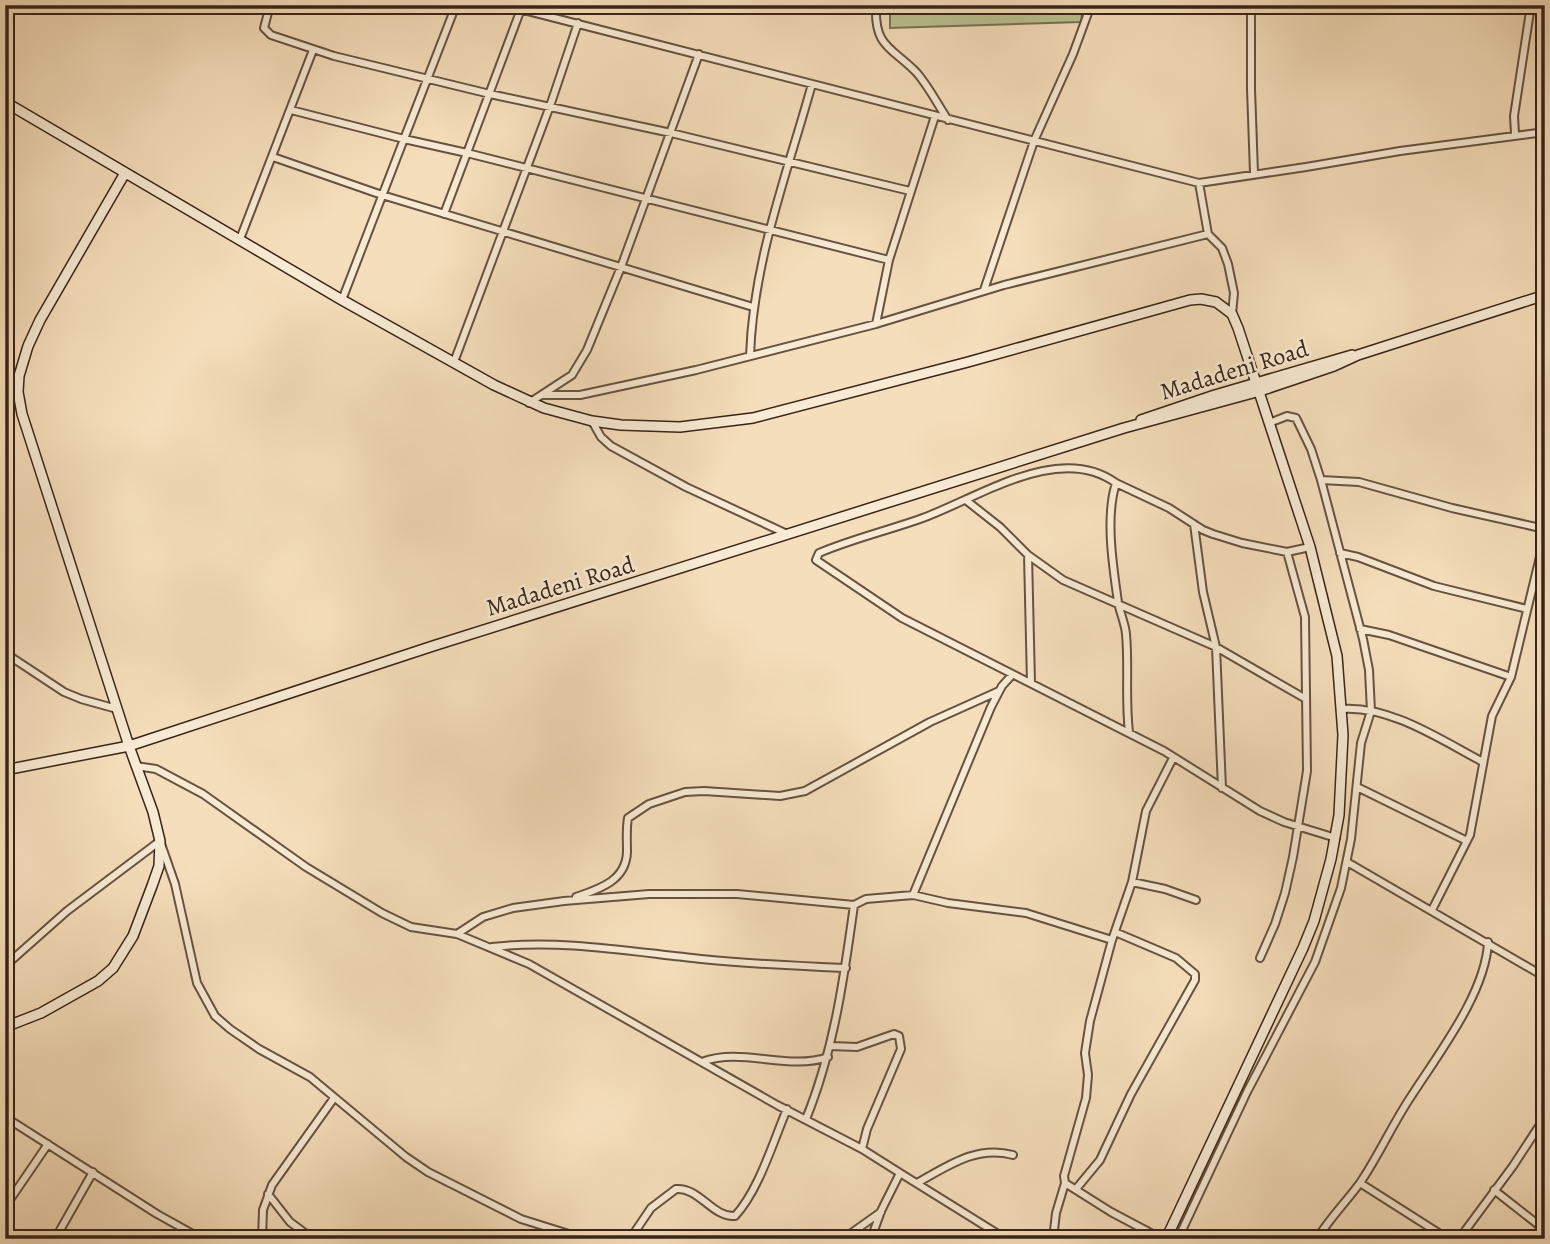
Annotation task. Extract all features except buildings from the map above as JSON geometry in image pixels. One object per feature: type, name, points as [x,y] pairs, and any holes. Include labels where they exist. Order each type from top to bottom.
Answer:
[{"type":"street","points":[[270,5],[264,28],[271,35],[313,50],[490,94],[671,133],[910,191]]},
{"type":"street","points":[[342,300],[456,5]]},
{"type":"street","points":[[504,5],[1199,183],[1400,150],[1545,132]]},
{"type":"street","points":[[876,5],[882,42],[918,74],[948,120]]},
{"type":"street","points":[[984,290],[1034,141],[1073,54],[1091,5]]},
{"type":"street","points":[[1139,5],[1156,5]]},
{"type":"street","points":[[1251,5],[1254,173]]},
{"type":"street","points":[[1515,134],[1514,116],[1531,5]]},
{"type":"street","points":[[444,214],[522,9]]},
{"type":"street","points":[[454,362],[550,106],[578,23]]},
{"type":"street","points":[[240,239],[313,50]]},
{"type":"street","points":[[529,403],[565,380],[577,368],[621,267],[699,54]]},
{"type":"street","points":[[750,356],[753,307],[760,267],[812,84]]},
{"type":"street","points":[[5,102],[342,300],[529,403],[592,421],[680,427],[753,418],[1190,300],[1207,299],[1232,314]]},
{"type":"street","points":[[291,110],[890,260]]},
{"type":"street","points":[[876,324],[890,260],[934,116]]},
{"type":"street","points":[[273,157],[382,195],[753,307]]},
{"type":"street","points":[[125,173],[40,320],[28,346],[19,376],[18,391],[22,414],[175,884],[197,983],[215,1016],[230,1029],[258,1049],[299,1069],[324,1087],[334,1098],[428,1172],[522,1219],[585,1239]]},
{"type":"street","points":[[1065,1184],[1111,1212],[1164,1239],[1303,948],[1314,921],[1336,838],[1339,816],[1342,754],[1337,656],[1310,547],[1259,387],[1232,314],[1234,293],[1224,253],[1208,234],[1199,183]]},
{"type":"street","points":[[543,395],[567,396],[601,391],[750,356],[876,324],[984,290],[1208,234]]},
{"type":"street","name":"Madadeni Road","points":[[5,770],[129,746],[433,646],[1124,428],[1335,366],[1358,355],[1545,295]]},
{"type":"street","points":[[5,382],[19,376]]},
{"type":"street","points":[[1178,1239],[1247,1092],[1315,962],[1341,888],[1347,862],[1362,743],[1371,711],[1369,670],[1321,480],[1298,419],[1290,416],[1269,423]]},
{"type":"street","points":[[592,421],[601,437],[611,446],[686,487],[788,534]]},
{"type":"street","points":[[1310,547],[1287,552],[1242,543],[1203,530],[1157,502],[1088,469],[1053,470],[1011,480],[921,519],[818,553],[816,560],[902,618],[1129,732],[1260,811],[1298,827],[1336,838]]},
{"type":"street","points":[[1321,480],[1359,482],[1452,508],[1545,528]]},
{"type":"street","points":[[1116,483],[1111,510],[1118,603],[1125,632],[1129,732]]},
{"type":"street","points":[[967,501],[1000,527],[1028,555],[1079,588],[1216,647],[1306,699]]},
{"type":"street","points":[[1194,524],[1203,592],[1216,647],[1222,788]]},
{"type":"street","points":[[1432,910],[1467,841],[1492,716],[1511,677],[1545,536]]},
{"type":"street","points":[[1260,958],[1281,908],[1307,771],[1305,617],[1287,552]]},
{"type":"street","points":[[1340,552],[1358,556],[1434,586],[1527,610]]},
{"type":"street","points":[[1028,555],[1031,683]]},
{"type":"street","points":[[1360,629],[1389,635],[1511,677]]},
{"type":"street","points":[[5,653],[64,692],[117,709]]},
{"type":"street","points":[[913,895],[999,691],[1012,675]]},
{"type":"street","points":[[564,901],[607,885],[620,874],[626,860],[628,818],[649,804],[685,792],[780,796],[805,792],[930,722],[999,691]]},
{"type":"street","points":[[1341,709],[1352,708],[1391,715],[1483,762]]},
{"type":"street","points":[[1053,1239],[1067,1161],[1088,1084],[1085,1053],[1087,1031],[1112,940],[1132,882],[1146,811],[1173,758]]},
{"type":"street","points":[[136,766],[156,769],[202,794],[306,867],[382,913],[411,927],[457,934],[528,964],[786,1110],[862,1149],[1006,1239]]},
{"type":"street","points":[[1357,787],[1467,841]]},
{"type":"street","points":[[5,966],[68,911],[160,841]]},
{"type":"street","points":[[5,1027],[41,1013],[99,981],[113,968],[133,936],[152,886],[159,866],[160,841]]},
{"type":"street","points":[[1347,862],[1545,977]]},
{"type":"street","points":[[1132,882],[1165,889],[1196,900]]},
{"type":"street","points":[[457,934],[494,913],[564,901],[694,893],[854,905],[866,899],[913,895],[948,903],[1026,913],[1112,940]]},
{"type":"street","points":[[806,1119],[831,1046],[846,968],[854,905]]},
{"type":"street","points":[[1076,1189],[1100,1160],[1131,1094],[1195,980],[1195,974],[1175,958],[1115,932]]},
{"type":"street","points":[[1317,1239],[1360,1182],[1458,1021],[1481,975],[1488,954],[1488,942]]},
{"type":"street","points":[[490,947],[525,945],[610,948],[701,959],[846,968]]},
{"type":"street","points":[[831,1046],[857,1047],[894,1034],[902,1041],[867,1129],[862,1149]]},
{"type":"street","points":[[702,1062],[724,1057],[807,1061],[828,1057]]},
{"type":"street","points":[[261,1239],[268,1194],[334,1098]]},
{"type":"street","points":[[630,1239],[651,1208],[676,1189],[690,1192],[723,1214],[735,1216],[755,1183],[786,1110]]},
{"type":"street","points":[[5,1117],[157,1214],[202,1239]]},
{"type":"street","points":[[1459,1239],[1545,1117]]},
{"type":"street","points":[[5,1207],[48,1144]]},
{"type":"street","points":[[917,1183],[975,1153],[1002,1152],[1013,1155]]},
{"type":"street","points":[[55,1239],[93,1172]]},
{"type":"street","points":[[872,1239],[881,1212],[900,1173]]},
{"type":"street","points":[[1360,1182],[1448,1239]]},
{"type":"street","points":[[1494,1190],[1545,1230]]},
{"type":"street","points":[[268,1194],[290,1222],[313,1239]]},
{"type":"street","points":[[843,1239],[881,1212]]},
{"type":"green space","points":[[890,5],[1083,5],[1081,22],[890,28]]}]
